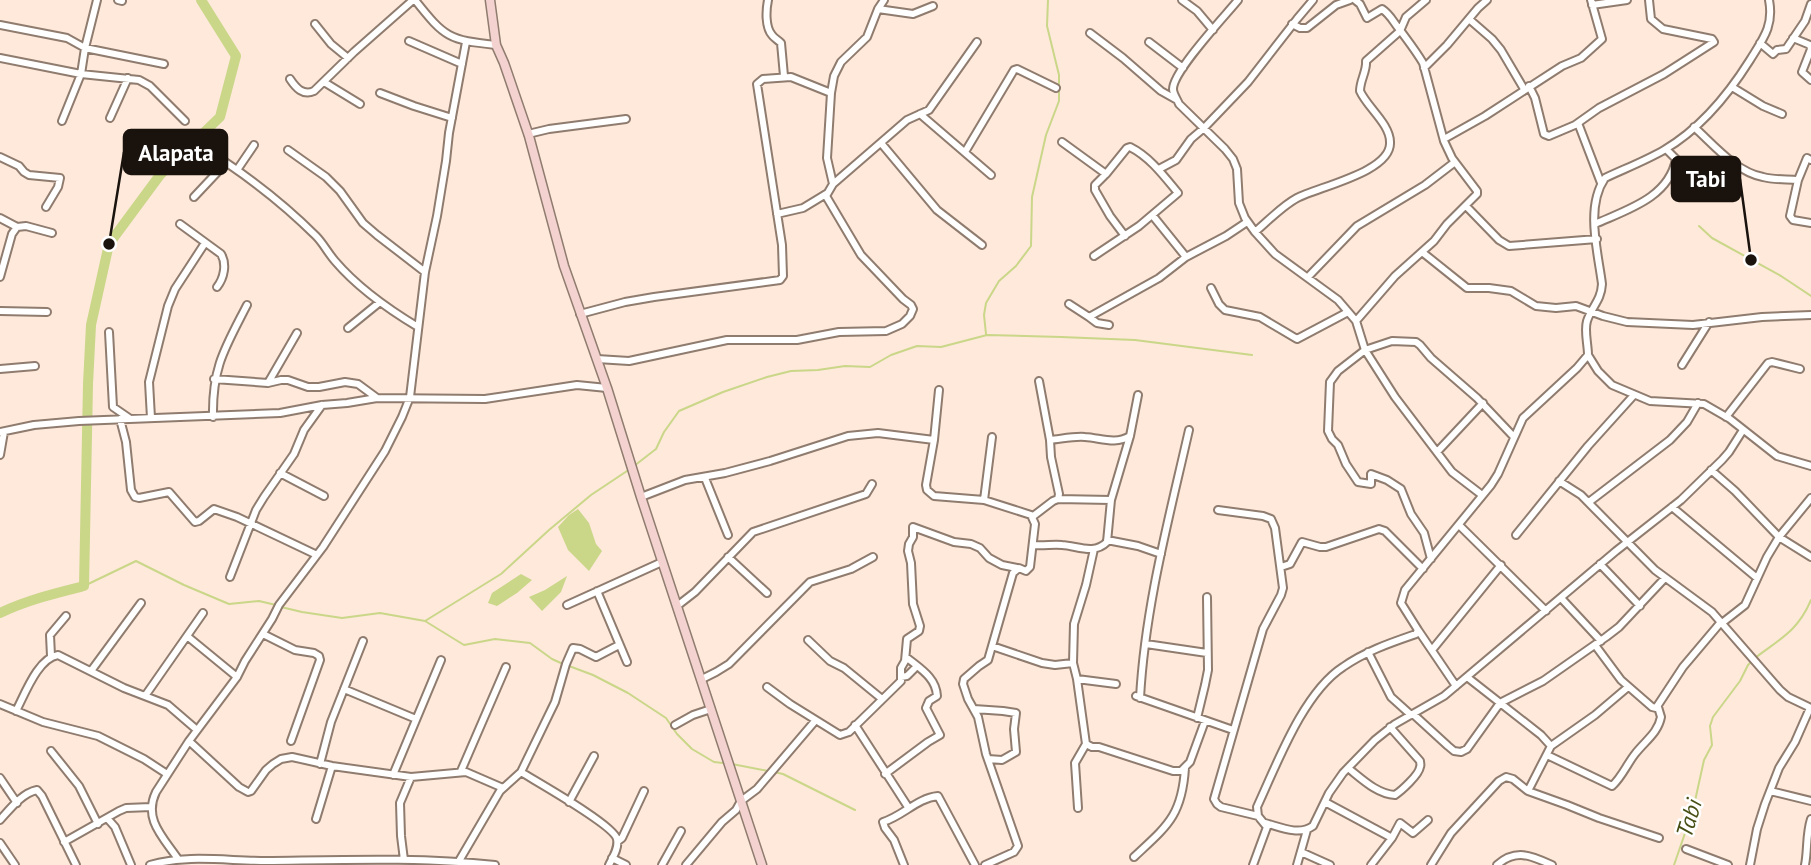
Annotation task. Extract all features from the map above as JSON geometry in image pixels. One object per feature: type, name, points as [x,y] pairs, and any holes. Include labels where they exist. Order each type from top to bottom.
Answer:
[{"type":"main road","points":[[490,0],[496,45],[528,134],[560,252],[762,865]]},
{"type":"street","points":[[62,121],[81,74],[97,0]]},
{"type":"street","points":[[290,79],[296,88],[308,93],[314,91],[414,0],[441,30],[453,38],[496,45]]},
{"type":"street","points":[[768,0],[768,27],[782,45],[784,76]]},
{"type":"street","points":[[833,184],[827,158],[831,93],[836,69],[867,37],[884,0]]},
{"type":"street","points":[[1182,0],[1197,11],[1213,30]]},
{"type":"street","points":[[1177,100],[1173,89],[1183,68],[1238,0]]},
{"type":"street","points":[[1159,169],[1176,160],[1191,139],[1248,82],[1313,0]]},
{"type":"street","points":[[1293,24],[1307,28],[1336,5],[1353,0],[1360,4],[1367,18],[1382,9],[1390,14],[1424,68],[1444,139],[1455,162],[1476,186],[1477,194],[1434,241],[1395,276],[1356,321]]},
{"type":"street","points":[[1255,232],[1295,199],[1313,190],[1336,185],[1378,163],[1386,154],[1391,141],[1362,95],[1360,85],[1368,58],[1400,31],[1406,17],[1426,0]]},
{"type":"street","points":[[1424,68],[1488,0]]},
{"type":"street","points":[[1444,139],[1562,66],[1581,58],[1602,39],[1591,3],[1627,0]]},
{"type":"street","points":[[1469,19],[1492,39],[1535,98],[1544,134],[1549,136],[1578,123],[1599,108],[1664,74],[1714,42],[1712,39],[1663,29],[1651,19],[1649,0]]},
{"type":"street","points":[[1769,0],[1771,11],[1766,33],[1732,88],[1713,110],[1666,149],[1605,178],[1601,183],[1594,209],[1602,284],[1601,294],[1586,328],[1588,355],[1607,381],[1634,395],[1650,401],[1698,403],[1711,407],[1777,456],[1811,466]]},
{"type":"street","points":[[1760,43],[1773,54],[1786,48],[1809,14],[1811,4]]},
{"type":"street","points":[[878,9],[909,14],[933,6]]},
{"type":"street","points":[[315,24],[331,44],[348,58]]},
{"type":"street","points":[[0,25],[67,38],[85,48],[164,64]]},
{"type":"street","points":[[1090,33],[1124,58],[1161,91],[1177,100],[1225,149],[1237,169],[1239,204],[1247,222],[1275,254],[1332,294],[1349,312],[1356,321],[1364,350],[1395,397],[1452,472],[1482,495]]},
{"type":"street","points":[[1793,38],[1810,45],[1802,72],[1811,80]]},
{"type":"street","points":[[409,41],[462,64]]},
{"type":"street","points":[[1149,41],[1183,68]]},
{"type":"street","points":[[178,859],[152,820],[152,800],[189,741],[237,677],[278,607],[317,555],[385,451],[410,397],[425,272],[466,42]]},
{"type":"street","points":[[777,214],[803,208],[826,194],[833,184],[907,120],[929,110],[977,42]]},
{"type":"street","points":[[0,58],[81,74],[139,80],[150,86],[185,121]]},
{"type":"street","points":[[965,152],[1014,70],[1056,88]]},
{"type":"street","points":[[580,314],[654,297],[780,280],[783,276],[783,265],[777,214],[757,85],[763,79],[784,76],[831,93]]},
{"type":"street","points":[[110,118],[128,78]]},
{"type":"street","points":[[324,82],[360,104]]},
{"type":"street","points":[[1732,88],[1782,114]]},
{"type":"street","points":[[380,93],[452,118]]},
{"type":"street","points":[[920,114],[991,175]]},
{"type":"street","points":[[528,134],[626,119]]},
{"type":"street","points":[[1578,123],[1601,183]]},
{"type":"street","points":[[1694,127],[1751,173],[1798,180]]},
{"type":"street","points":[[1062,142],[1106,174]]},
{"type":"street","points":[[881,143],[937,210],[982,245]]},
{"type":"street","points":[[197,145],[272,196],[317,237],[335,262],[380,302],[418,327]]},
{"type":"street","points":[[237,170],[254,145]]},
{"type":"street","points":[[1094,256],[1125,236],[1153,216],[1178,193],[1159,169],[1130,147],[1095,185],[1095,190],[1110,216],[1125,236]]},
{"type":"street","points":[[1595,224],[1630,210],[1659,190],[1675,165],[1676,159],[1666,149]]},
{"type":"street","points":[[288,150],[326,177],[340,191],[363,223],[425,272]]},
{"type":"street","points":[[0,157],[19,166],[29,175],[60,178],[58,187],[46,207]]},
{"type":"street","points":[[1811,160],[1807,158],[1805,161],[1798,180],[1791,218],[1811,223]]},
{"type":"street","points":[[1308,277],[1357,226],[1425,185],[1455,162]]},
{"type":"street","points":[[194,197],[226,163]]},
{"type":"street","points":[[597,359],[629,361],[727,340],[797,340],[839,332],[886,331],[901,324],[912,312],[911,305],[860,255],[826,194]]},
{"type":"street","points":[[1466,206],[1499,240],[1509,246],[1597,239]]},
{"type":"street","points":[[1153,216],[1186,257]]},
{"type":"street","points":[[0,218],[17,227],[26,226],[52,233]]},
{"type":"street","points":[[1090,317],[1160,278],[1186,257],[1247,222]]},
{"type":"street","points":[[180,224],[221,254],[223,276],[217,287]]},
{"type":"street","points":[[0,277],[12,234],[17,227]]},
{"type":"street","points":[[151,418],[149,382],[168,306],[205,243]]},
{"type":"street","points":[[1422,253],[1467,289],[1511,291],[1536,306],[1576,306],[1627,322],[1693,325],[1762,317],[1811,315]]},
{"type":"street","points":[[1211,288],[1225,310],[1260,317],[1297,339],[1349,312]]},
{"type":"street","points":[[348,328],[380,302]]},
{"type":"street","points":[[1069,304],[1097,323],[1110,326]]},
{"type":"street","points":[[213,416],[215,379],[221,355],[247,305]]},
{"type":"street","points":[[0,311],[47,312]]},
{"type":"street","points":[[1682,365],[1709,323]]},
{"type":"street","points":[[109,332],[113,407],[130,418]]},
{"type":"street","points":[[268,383],[297,332]]},
{"type":"street","points":[[1431,559],[1424,533],[1411,514],[1401,489],[1371,474],[1371,484],[1358,482],[1332,439],[1328,431],[1331,379],[1338,370],[1364,350],[1392,341],[1416,342],[1483,403],[1514,438]]},
{"type":"street","points":[[1456,687],[1401,603],[1405,590],[1498,474],[1523,418],[1588,355]]},
{"type":"street","points":[[1726,417],[1768,363],[1800,369]]},
{"type":"street","points":[[0,369],[35,366]]},
{"type":"street","points":[[215,379],[268,383],[288,380],[308,387],[345,382],[358,384],[377,398]]},
{"type":"street","points":[[1039,381],[1058,499]]},
{"type":"street","points":[[0,432],[34,425],[79,421],[280,413],[377,398],[485,399],[577,385],[607,388]]},
{"type":"street","points":[[766,687],[840,735],[849,732],[901,681],[901,668],[906,657],[906,639],[919,631],[920,626],[913,604],[908,551],[914,527],[954,542],[971,544],[1002,565],[1026,571],[1030,567],[1035,524],[1027,512],[984,500],[930,494],[926,485],[939,390]]},
{"type":"street","points":[[1033,545],[1048,547],[1058,544],[1094,549],[1101,548],[1107,540],[1111,500],[1130,436],[1138,395]]},
{"type":"street","points":[[1516,535],[1588,446],[1634,395]]},
{"type":"street","points":[[1437,452],[1483,403]]},
{"type":"street","points":[[1589,502],[1670,440],[1687,422],[1698,403]]},
{"type":"street","points":[[230,577],[250,524],[264,497],[294,454],[304,430],[322,405]]},
{"type":"street","points":[[120,419],[126,442],[131,490],[135,497],[169,492],[195,522],[214,509],[317,555]]},
{"type":"street","points":[[1189,430],[1161,554],[1138,697],[1233,730]]},
{"type":"street","points":[[1265,823],[1294,831],[1307,830],[1313,826],[1329,793],[1375,740],[1390,727],[1434,703],[1456,687],[1600,564],[1672,507],[1729,452],[1742,430]]},
{"type":"street","points":[[0,432],[4,432],[0,455]]},
{"type":"street","points":[[641,497],[685,480],[705,478],[770,461],[848,436],[878,433],[934,440]]},
{"type":"street","points":[[1050,440],[1084,437],[1122,441],[1130,436]]},
{"type":"street","points":[[984,500],[992,437]]},
{"type":"street","points":[[1711,470],[1779,537],[1811,556]]},
{"type":"street","points":[[280,473],[324,496]]},
{"type":"street","points":[[705,478],[728,535]]},
{"type":"street","points":[[1559,481],[1589,502],[1641,557],[1665,578],[1706,606],[1780,690],[1810,708],[1770,791],[1757,829],[1750,865]]},
{"type":"street","points":[[677,606],[695,592],[753,532],[866,494],[872,484]]},
{"type":"street","points":[[1547,755],[1612,786],[1656,731],[1661,717],[1658,707],[1683,667],[1709,634],[1745,605],[1760,568],[1779,537],[1811,498]]},
{"type":"street","points":[[1032,517],[1058,499],[1111,500]]},
{"type":"street","points":[[1672,507],[1757,578]]},
{"type":"street","points":[[1218,510],[1271,519],[1275,528],[1283,580],[1281,595],[1263,629],[1214,799],[1221,807],[1258,816],[1265,823],[1266,832],[1253,865]]},
{"type":"street","points":[[1458,525],[1546,611]]},
{"type":"street","points":[[1281,567],[1290,564],[1302,542],[1326,547],[1381,529],[1423,569]]},
{"type":"street","points":[[1107,540],[1161,554]]},
{"type":"street","points":[[1078,808],[1075,763],[1086,744],[1073,663],[1074,624],[1094,549]]},
{"type":"street","points":[[728,557],[766,593]]},
{"type":"street","points":[[702,679],[729,664],[810,582],[851,569],[873,557]]},
{"type":"street","points":[[567,605],[662,562]]},
{"type":"street","points":[[1600,564],[1640,606]]},
{"type":"street","points":[[1432,650],[1500,565]]},
{"type":"street","points":[[985,865],[1016,849],[1017,841],[988,759],[978,717],[963,684],[964,679],[989,660],[1010,579],[1019,568]]},
{"type":"street","points":[[1368,652],[1388,693],[1448,747],[1461,752],[1500,703],[1543,681],[1598,643],[1619,627],[1665,578]]},
{"type":"street","points":[[597,591],[627,662]]},
{"type":"street","points":[[1197,718],[1208,670],[1207,597]]},
{"type":"street","points":[[1561,598],[1598,643],[1628,687],[1652,707],[1658,707]]},
{"type":"street","points":[[91,671],[141,603]]},
{"type":"street","points":[[145,696],[203,613]]},
{"type":"street","points":[[51,656],[50,635],[66,616]]},
{"type":"street","points":[[1258,816],[1257,807],[1307,704],[1322,685],[1340,668],[1368,652],[1416,634],[1418,630]]},
{"type":"street","points":[[262,634],[295,650],[319,656],[320,660],[290,741]]},
{"type":"street","points":[[187,636],[237,677]]},
{"type":"street","points":[[808,640],[830,661],[844,668],[881,699]]},
{"type":"street","points":[[320,764],[331,722],[363,641]]},
{"type":"street","points":[[1146,644],[1207,653]]},
{"type":"street","points":[[459,861],[503,788],[521,772],[555,702],[573,648],[596,657],[620,645]]},
{"type":"street","points":[[992,646],[1042,663],[1073,663]]},
{"type":"street","points":[[16,711],[39,669],[51,656],[58,655],[124,688],[168,705],[197,730]]},
{"type":"street","points":[[885,774],[940,735],[926,708],[929,701],[937,696],[936,686],[928,674],[906,657]]},
{"type":"street","points":[[393,775],[441,660]]},
{"type":"street","points":[[901,677],[907,676],[917,666]]},
{"type":"street","points":[[461,771],[506,667]]},
{"type":"street","points":[[1467,677],[1541,735],[1550,747]]},
{"type":"street","points":[[1077,679],[1116,684]]},
{"type":"street","points":[[1528,792],[1550,747],[1628,687]]},
{"type":"street","points":[[344,689],[416,719]]},
{"type":"street","points":[[0,704],[43,722],[98,736],[167,774]]},
{"type":"street","points":[[675,725],[711,709]]},
{"type":"street","points":[[974,709],[1016,713],[1016,752],[1002,760],[988,759]]},
{"type":"street","points":[[686,865],[741,801],[757,789],[815,721]]},
{"type":"street","points":[[1086,744],[1173,771],[1181,771],[1190,762],[1205,721]]},
{"type":"street","points":[[855,725],[908,807]]},
{"type":"street","points":[[1348,768],[1383,794],[1395,795],[1404,789],[1419,771],[1420,761],[1390,727]]},
{"type":"street","points":[[189,741],[239,787],[248,792],[266,770],[281,759],[292,757],[320,764],[411,777],[461,771],[503,788]]},
{"type":"street","points":[[51,751],[79,786],[98,824]]},
{"type":"street","points":[[569,802],[594,756]]},
{"type":"street","points":[[316,819],[332,766]]},
{"type":"street","points":[[1134,857],[1170,821],[1179,804],[1185,781],[1185,768]]},
{"type":"street","points":[[521,772],[611,829],[618,841]]},
{"type":"street","points":[[404,860],[400,803],[411,777]]},
{"type":"street","points":[[1431,865],[1451,833],[1499,781],[1506,777],[1513,779],[1528,792],[1659,838]]},
{"type":"street","points":[[0,778],[17,803]]},
{"type":"street","points":[[0,820],[17,803],[37,790],[43,796],[76,865]]},
{"type":"street","points":[[609,865],[618,841],[622,838],[644,791]]},
{"type":"street","points":[[1770,791],[1811,801]]},
{"type":"street","points":[[904,865],[883,822],[896,818],[908,807],[938,796],[975,865]]},
{"type":"street","points":[[1325,802],[1392,838]]},
{"type":"street","points":[[64,842],[126,808],[151,807]]},
{"type":"street","points":[[107,818],[116,827],[131,865]]},
{"type":"street","points":[[1805,865],[1811,819]]},
{"type":"street","points":[[1371,865],[1400,823],[1413,833],[1428,820]]},
{"type":"street","points":[[1297,865],[1307,830]]},
{"type":"street","points":[[662,865],[681,831]]},
{"type":"street","points":[[1,846],[15,865]]},
{"type":"street","points":[[1686,849],[1728,865]]},
{"type":"street","points":[[1301,852],[1330,865]]},
{"type":"street","points":[[1501,864],[1511,855],[1517,854],[1552,865]]},
{"type":"street","points":[[1004,856],[1006,865]]},
{"type":"street","points":[[612,858],[626,865]]},
{"type":"street","points":[[150,865],[178,859],[265,863],[459,861],[495,865]]},
{"type":"shaded area","points":[[578,509],[589,523],[596,544],[602,551],[589,571],[568,550],[558,527]]},
{"type":"shaded area","points":[[521,574],[532,580],[497,606],[488,603],[492,593]]},
{"type":"shaded area","points":[[567,576],[561,592],[542,611],[529,597],[545,590]]},
{"type":"waterway","points":[[0,613],[52,594],[84,586],[91,325],[109,244],[160,175],[220,117],[236,56],[201,0]]},
{"type":"waterway","points":[[986,334],[986,303],[999,281],[1016,266],[1031,246],[1032,197],[1046,135],[1059,101],[1059,75],[1047,26],[1048,0]]},
{"type":"waterway","name":"Tabi","points":[[1699,226],[1712,238],[1811,296]]},
{"type":"waterway","points":[[634,466],[656,449],[679,411],[723,392],[791,371],[845,366],[870,367],[891,355],[917,346],[941,347],[987,335],[1135,340],[1252,355]]},
{"type":"waterway","points":[[425,621],[501,574],[591,495],[630,469]]},
{"type":"waterway","points":[[84,586],[136,561],[229,604],[259,601],[276,605]]},
{"type":"waterway","name":"Tabi","points":[[1755,658],[1794,627],[1811,600]]},
{"type":"waterway","points":[[281,607],[342,618],[380,613],[425,621],[464,645],[495,639],[530,643],[563,664]]},
{"type":"waterway","name":"Tabi","points":[[1674,865],[1693,810],[1704,760],[1712,745],[1710,726],[1713,717],[1751,662]]},
{"type":"waterway","points":[[569,666],[628,693],[666,718],[692,749],[714,762],[723,763]]},
{"type":"waterway","points":[[732,764],[768,771]]},
{"type":"waterway","points":[[774,772],[855,810]]},
{"type":"place","name":"Alapata","points":[[109,244]]},
{"type":"place","name":"Tabi","points":[[1751,260]]}]
